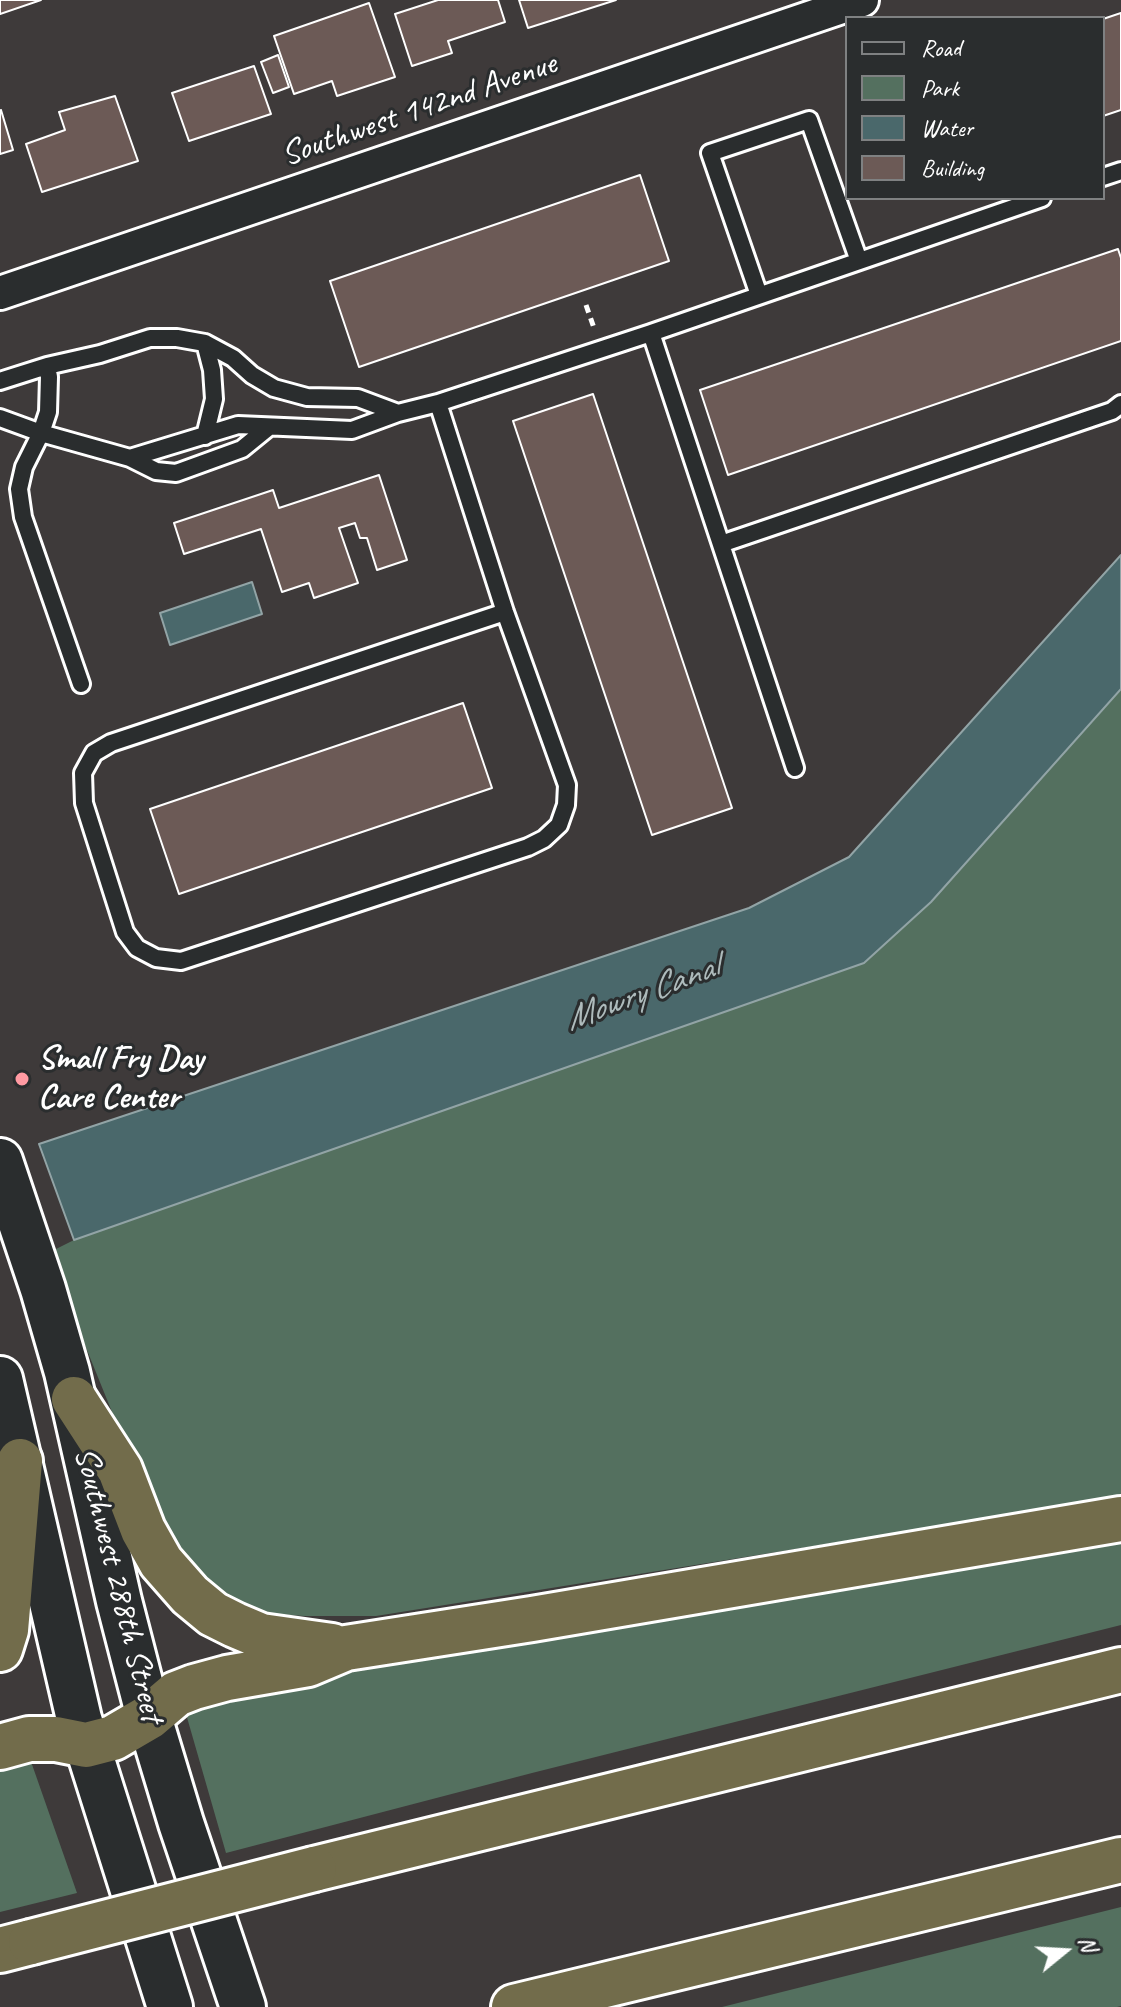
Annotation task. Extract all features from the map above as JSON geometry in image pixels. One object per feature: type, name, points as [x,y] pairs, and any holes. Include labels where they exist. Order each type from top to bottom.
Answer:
[{"type":"highway","points":[[74,1399],[120,1470],[143,1530],[161,1562],[190,1595],[213,1614],[261,1636],[346,1648]]},
{"type":"highway","points":[[0,1649],[7,1618],[20,1461]]},
{"type":"highway","points":[[0,1747],[29,1739],[56,1739],[86,1745],[113,1738],[149,1717],[176,1694],[194,1687],[308,1664],[346,1648],[1121,1519]]},
{"type":"highway","points":[[16,1946],[314,1869],[1121,1670]]},
{"type":"highway","points":[[514,2007],[1121,1860]]},
{"type":"main road","name":"Southwest 288th Street","points":[[0,1161],[43,1289],[74,1399],[119,1601],[149,1717],[243,2007]]},
{"type":"main road","name":"Southwest 288th Street","points":[[0,1379],[86,1745],[170,2007]]},
{"type":"street","name":"Southwest 142nd Avenue","points":[[0,293],[862,0]]},
{"type":"lane","points":[[759,295],[710,153],[721,149],[809,120],[859,261]]},
{"type":"lane","points":[[130,458],[238,425],[352,430],[651,333],[1036,200]]},
{"type":"lane","points":[[651,333],[795,768]]},
{"type":"lane","points":[[0,381],[150,338],[177,338],[205,343],[233,358],[252,375],[274,388],[307,397],[358,398],[398,413]]},
{"type":"lane","points":[[205,343],[212,370],[214,399],[205,436]]},
{"type":"lane","points":[[47,366],[48,412],[24,467],[19,489],[23,517],[81,684]]},
{"type":"lane","points":[[438,403],[505,612],[567,785],[566,805],[559,825],[544,839],[528,847],[181,961],[156,958],[137,948],[125,932],[84,803],[83,773],[94,753],[111,743],[505,612]]},
{"type":"lane","points":[[721,544],[1112,411],[1121,404]]},
{"type":"lane","points":[[0,418],[130,458],[156,471],[176,473],[242,449],[269,427]]},
{"type":"path","points":[[586,305],[595,333]]},
{"type":"green space","points":[[1121,689],[1121,1497],[376,1616],[258,1613],[223,1605],[193,1578],[148,1501],[72,1313],[52,1251],[74,1240],[864,963],[931,902]]},
{"type":"green space","points":[[1121,1535],[1121,1625],[226,1853],[184,1707],[202,1690]]},
{"type":"green space","points":[[28,1753],[77,1893],[0,1912],[0,1762]]},
{"type":"green space","points":[[1121,1907],[1121,2006],[722,2007]]},
{"type":"water","name":"Mowry Canal","points":[[1121,555],[1121,689],[931,902],[864,963],[74,1240],[39,1144],[749,908],[849,857]]},
{"type":"water","points":[[252,582],[262,614],[170,645],[160,613]]},
{"type":"building","points":[[0,0],[41,0],[0,14]]},
{"type":"building","points":[[438,0],[498,0],[505,22],[448,41],[452,53],[412,66],[395,14]]},
{"type":"building","points":[[519,0],[616,0],[528,28]]},
{"type":"building","points":[[369,3],[395,77],[337,96],[332,81],[294,94],[274,36]]},
{"type":"building","points":[[1121,13],[1121,110],[1105,115],[1105,18]]},
{"type":"building","points":[[278,55],[289,87],[273,93],[261,62]]},
{"type":"building","points":[[254,66],[271,114],[189,141],[172,93]]},
{"type":"building","points":[[115,96],[138,161],[42,192],[26,144],[65,130],[59,112]]},
{"type":"building","points":[[0,111],[13,150],[0,154]]},
{"type":"building","points":[[640,175],[669,261],[359,367],[330,281]]},
{"type":"building","points":[[1118,249],[1121,258],[1121,341],[728,475],[700,390]]},
{"type":"building","points":[[593,394],[732,808],[652,835],[513,421]]},
{"type":"building","points":[[379,475],[407,560],[377,570],[367,538],[360,538],[355,523],[339,528],[358,583],[314,598],[309,583],[282,592],[261,529],[184,554],[174,523],[273,490],[279,508]]},
{"type":"building","points":[[463,703],[492,788],[179,894],[150,809]]},
{"type":"place","name":"Small Fry Day Care Center","points":[[22,1079]]}]
